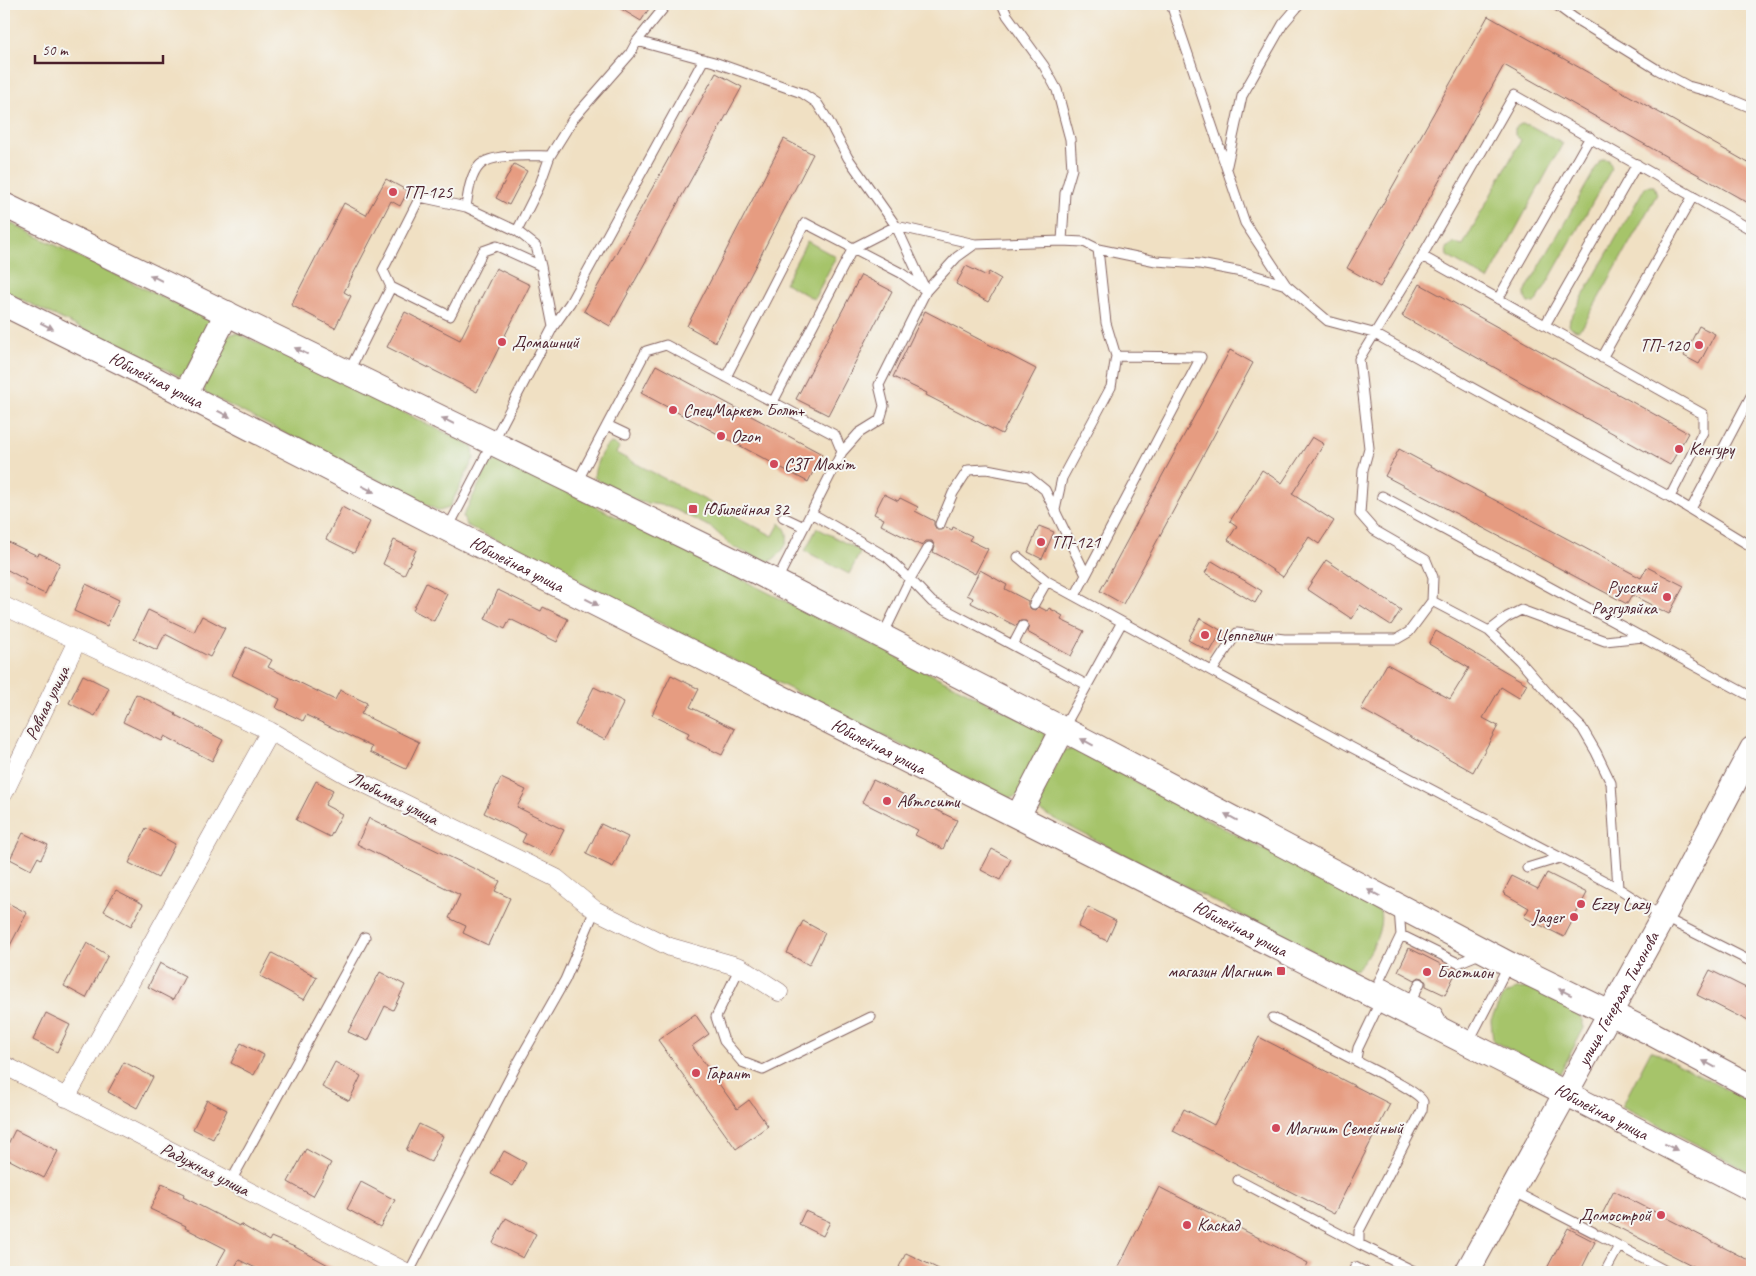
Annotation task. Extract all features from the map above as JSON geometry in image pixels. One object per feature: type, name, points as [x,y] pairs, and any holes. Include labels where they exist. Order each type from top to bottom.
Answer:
[{"type":"main road","points":[[4,205],[776,582],[1063,729],[1486,952],[1647,1031],[1752,1086]]},
{"type":"main road","name":"Юбилейная улица","points":[[4,304],[1018,816],[1380,991],[1460,1040],[1752,1189]]},
{"type":"main road","points":[[185,394],[227,313]]},
{"type":"main road","points":[[1018,816],[1063,729]]},
{"type":"main road","name":"улица Генерала Тихонова","points":[[1467,1272],[1663,917],[1752,749]]},
{"type":"street","name":"Любимая улица","points":[[4,606],[270,731],[347,775],[556,878],[595,910],[670,947],[740,968],[779,992]]},
{"type":"street","name":"Ровная улица","points":[[4,793],[78,641]]},
{"type":"street","points":[[66,1098],[270,731]]},
{"type":"street","name":"Радужная улица","points":[[4,1065],[230,1183],[408,1272]]},
{"type":"lane","points":[[518,231],[539,187],[550,156],[573,119],[630,54],[637,41],[667,4]]},
{"type":"lane","points":[[1002,4],[1007,15],[1044,66],[1057,90],[1070,139],[1072,169],[1065,193],[1062,241]]},
{"type":"lane","points":[[1171,4],[1246,224],[1286,285],[1328,322],[1373,334],[1670,497],[1752,547]]},
{"type":"lane","points":[[1227,167],[1242,96],[1283,24],[1300,4]]},
{"type":"lane","points":[[1555,4],[1622,49],[1688,86],[1718,94],[1752,108]]},
{"type":"lane","points":[[637,41],[704,59],[802,93],[817,103],[848,158],[896,226],[926,290]]},
{"type":"lane","points":[[447,529],[553,327],[570,303],[704,59]]},
{"type":"lane","points":[[1212,671],[1237,633],[1284,639],[1397,640],[1409,632],[1432,601],[1434,577],[1426,560],[1374,530],[1360,514],[1363,470],[1369,448],[1358,359],[1422,256],[1514,95],[1752,230]]},
{"type":"lane","points":[[1498,299],[1590,137]]},
{"type":"lane","points":[[466,207],[469,185],[480,165],[496,157],[550,156]]},
{"type":"lane","points":[[1545,325],[1637,164]]},
{"type":"lane","points":[[1602,358],[1693,196]]},
{"type":"lane","points":[[541,266],[497,246],[483,251],[450,316],[391,287],[383,270],[420,197],[466,207],[518,231],[536,246],[541,266],[553,327]]},
{"type":"lane","points":[[726,377],[805,223],[901,272],[926,290]]},
{"type":"lane","points":[[773,402],[853,248],[896,226],[975,244],[1084,242],[1098,249],[1156,262],[1200,264],[1247,273],[1286,285]]},
{"type":"lane","points":[[776,582],[842,452],[859,433],[880,420],[884,406],[879,385],[926,290],[957,257],[975,244]]},
{"type":"lane","points":[[1055,510],[1062,478],[1111,387],[1116,356],[1106,322],[1098,249]]},
{"type":"lane","points":[[1422,256],[1703,414],[1703,432],[1670,497]]},
{"type":"lane","points":[[348,374],[391,287]]},
{"type":"lane","points":[[575,485],[646,351],[666,345],[835,435],[842,452]]},
{"type":"lane","points":[[1075,596],[1202,357],[1116,356]]},
{"type":"lane","points":[[1691,509],[1752,394]]},
{"type":"lane","points":[[608,424],[626,434]]},
{"type":"lane","points":[[940,524],[953,493],[968,470],[987,469],[1029,477],[1045,490],[1086,575]]},
{"type":"lane","points":[[1382,496],[1752,697]]},
{"type":"lane","points":[[811,513],[887,558],[932,602],[1088,686]]},
{"type":"lane","points":[[783,517],[804,527]]},
{"type":"lane","points":[[882,637],[910,579],[929,547]]},
{"type":"lane","points":[[1018,557],[1047,581],[1618,888],[1663,917],[1752,962]]},
{"type":"lane","points":[[1034,604],[1047,581]]},
{"type":"lane","points":[[1432,601],[1489,631],[1519,660],[1552,698],[1582,728],[1611,782],[1618,888]]},
{"type":"lane","points":[[1489,631],[1507,617],[1521,610],[1605,641],[1643,637]]},
{"type":"lane","points":[[1063,729],[1122,622]]},
{"type":"lane","points":[[1013,645],[1023,626]]},
{"type":"lane","points":[[1526,868],[1560,858]]},
{"type":"lane","points":[[1360,1063],[1356,1059],[1358,1048],[1401,935],[1398,906]]},
{"type":"lane","points":[[408,1272],[515,1068],[565,980],[595,910]]},
{"type":"lane","points":[[1401,935],[1434,956],[1458,963],[1486,952]]},
{"type":"lane","points":[[230,1183],[365,937]]},
{"type":"lane","points":[[1380,991],[1412,999],[1437,1012],[1460,1040],[1510,964]]},
{"type":"lane","points":[[740,968],[716,1017],[724,1041],[742,1062],[763,1070],[871,1017]]},
{"type":"lane","points":[[1412,999],[1420,983]]},
{"type":"lane","points":[[1273,1018],[1413,1092],[1423,1102],[1422,1110],[1359,1231],[1359,1244]]},
{"type":"lane","points":[[1238,1180],[1416,1272]]},
{"type":"lane","points":[[1512,1190],[1668,1272]]},
{"type":"lane","points":[[1605,1272],[1618,1246]]},
{"type":"lane","points":[[1353,1272],[1355,1267],[1366,1272]]},
{"type":"green space","points":[[1521,124],[1529,125],[1563,143],[1488,280],[1447,256],[1446,248],[1454,243],[1463,245],[1521,140],[1515,135],[1515,128]]},
{"type":"green space","points":[[1604,159],[1609,160],[1612,168],[1538,299],[1534,303],[1528,303],[1525,298],[1525,292],[1600,161]]},
{"type":"green space","points":[[1654,186],[1657,194],[1583,326],[1578,330],[1573,329],[1569,325],[1570,319],[1645,187]]},
{"type":"green space","points":[[4,220],[213,322],[183,378],[4,291]]},
{"type":"green space","points":[[807,241],[836,257],[814,299],[785,283]]},
{"type":"green space","points":[[237,333],[467,443],[473,448],[474,458],[449,508],[439,511],[205,393],[203,383],[227,335]]},
{"type":"green space","points":[[610,443],[615,444],[619,448],[616,453],[773,536],[780,523],[785,528],[787,534],[786,544],[779,554],[769,562],[766,562],[733,547],[712,528],[668,506],[639,502],[599,481],[594,477],[596,468],[601,454]]},
{"type":"green space","points":[[501,459],[1043,730],[1047,742],[1021,794],[1008,799],[466,525],[463,516],[490,463]]},
{"type":"green space","points":[[817,528],[861,551],[849,574],[805,551]]},
{"type":"green space","points":[[1074,749],[1380,911],[1381,918],[1378,934],[1367,957],[1357,969],[1348,970],[1041,812],[1037,801],[1064,750]]},
{"type":"green space","points":[[1531,988],[1577,1013],[1582,1020],[1584,1028],[1559,1075],[1493,1041],[1491,1020],[1502,997],[1516,989]]},
{"type":"green space","points":[[1651,1050],[1752,1103],[1752,1173],[1622,1106]]},
{"type":"building","points":[[613,4],[652,4],[641,21]]},
{"type":"building","points":[[1488,16],[1752,165],[1752,205],[1504,65],[1380,287],[1347,268]]},
{"type":"building","points":[[716,73],[742,87],[610,326],[584,311]]},
{"type":"building","points":[[784,139],[813,154],[716,342],[687,326]]},
{"type":"building","points":[[514,164],[527,171],[509,205],[496,198]]},
{"type":"building","points":[[386,179],[408,191],[400,206],[391,201],[344,292],[351,296],[335,328],[291,305],[344,203],[366,215]]},
{"type":"building","points":[[966,266],[987,276],[989,272],[1001,279],[988,302],[956,284]]},
{"type":"building","points":[[496,268],[530,285],[477,392],[387,347],[405,312],[460,340]]},
{"type":"building","points":[[861,275],[892,291],[828,415],[796,399]]},
{"type":"building","points":[[1420,284],[1688,433],[1670,465],[1402,316]]},
{"type":"building","points":[[925,311],[1036,369],[1002,434],[926,395],[927,393],[893,377]]},
{"type":"building","name":"ТП-120","points":[[1699,326],[1715,334],[1699,364],[1684,356]]},
{"type":"building","points":[[1230,350],[1253,363],[1123,604],[1100,591]]},
{"type":"building","points":[[656,365],[822,454],[808,482],[641,393]]},
{"type":"building","points":[[1312,437],[1324,444],[1292,494],[1334,521],[1319,544],[1309,537],[1283,577],[1228,540],[1237,526],[1230,521],[1262,470],[1282,483]]},
{"type":"building","points":[[1399,449],[1641,578],[1647,567],[1684,586],[1669,614],[1632,595],[1627,604],[1385,476]]},
{"type":"building","points":[[884,494],[898,501],[900,498],[918,507],[915,511],[934,521],[937,530],[946,527],[952,530],[953,527],[972,536],[969,540],[988,549],[975,574],[933,552],[935,547],[932,541],[926,541],[922,546],[881,525],[884,519],[874,514]]},
{"type":"building","points":[[342,507],[370,522],[354,553],[326,539]]},
{"type":"building","name":"ТП-121","points":[[1039,526],[1054,532],[1042,559],[1028,552]]},
{"type":"building","points":[[4,540],[38,556],[39,553],[60,563],[45,594],[24,584],[26,580],[4,568]]},
{"type":"building","points":[[394,540],[416,550],[404,575],[383,564]]},
{"type":"building","points":[[1326,560],[1401,610],[1391,625],[1360,605],[1352,619],[1307,589]]},
{"type":"building","points":[[1212,561],[1262,591],[1255,603],[1205,573]]},
{"type":"building","points":[[980,570],[1007,585],[1005,589],[1028,601],[1031,609],[1035,610],[1039,607],[1047,611],[1049,608],[1063,616],[1061,620],[1084,631],[1071,656],[1027,632],[1029,626],[1026,621],[1020,621],[1016,626],[971,603],[973,598],[967,595]]},
{"type":"building","points":[[426,583],[447,594],[434,621],[413,610]]},
{"type":"building","points":[[86,584],[119,600],[107,626],[74,611]]},
{"type":"building","points":[[498,590],[541,611],[543,607],[568,619],[557,642],[510,619],[505,629],[485,619]]},
{"type":"building","points":[[148,610],[194,632],[202,616],[225,628],[210,657],[165,634],[157,650],[134,639]]},
{"type":"building","name":"Цеппелин","points":[[1200,618],[1222,631],[1210,652],[1188,640]]},
{"type":"building","points":[[1436,631],[1527,684],[1519,698],[1501,687],[1483,718],[1498,726],[1473,772],[1361,709],[1387,664],[1450,699],[1469,668],[1429,644]]},
{"type":"building","points":[[246,647],[272,660],[268,667],[335,700],[340,690],[367,703],[361,714],[419,742],[406,769],[370,752],[372,747],[306,715],[303,721],[276,708],[280,699],[232,675]]},
{"type":"building","points":[[83,675],[109,688],[95,716],[69,703]]},
{"type":"building","points":[[671,675],[699,689],[690,707],[735,729],[722,755],[687,738],[689,733],[652,715]]},
{"type":"building","points":[[594,687],[624,702],[605,740],[575,725]]},
{"type":"building","points":[[136,694],[223,740],[212,761],[165,736],[162,741],[123,722]]},
{"type":"building","points":[[501,778],[526,790],[517,807],[564,830],[551,856],[522,842],[526,834],[484,813]]},
{"type":"building","points":[[873,780],[957,820],[943,849],[915,835],[918,830],[862,802]]},
{"type":"building","points":[[316,781],[333,790],[325,805],[342,814],[330,837],[296,820]]},
{"type":"building","points":[[369,818],[500,881],[495,891],[510,898],[488,945],[463,933],[466,926],[449,918],[460,895],[357,844]]},
{"type":"building","points":[[601,824],[628,837],[613,867],[586,854]]},
{"type":"building","points":[[146,828],[175,844],[158,878],[129,863]]},
{"type":"building","points":[[23,833],[48,845],[41,859],[38,857],[31,870],[10,859]]},
{"type":"building","points":[[992,849],[1011,859],[1000,880],[981,870]]},
{"type":"building","points":[[1547,873],[1587,893],[1564,937],[1524,917],[1529,908],[1503,893],[1512,876],[1538,889]]},
{"type":"building","points":[[116,890],[143,904],[131,926],[104,911]]},
{"type":"building","points":[[4,901],[27,913],[4,957]]},
{"type":"building","points":[[1088,907],[1116,921],[1107,941],[1078,927]]},
{"type":"building","points":[[803,921],[825,933],[809,965],[787,953]]},
{"type":"building","points":[[87,943],[108,955],[86,998],[64,986]]},
{"type":"building","name":"Бастион","points":[[1409,948],[1456,972],[1445,995],[1426,986],[1423,978],[1419,977],[1415,980],[1398,971]]},
{"type":"building","points":[[272,953],[317,977],[304,1000],[260,976]]},
{"type":"building","points":[[160,963],[185,976],[173,1000],[148,987]]},
{"type":"building","points":[[1710,970],[1752,991],[1752,1023],[1697,995]]},
{"type":"building","points":[[380,972],[405,985],[393,1010],[385,1006],[368,1041],[348,1032]]},
{"type":"building","points":[[46,1013],[70,1025],[57,1052],[33,1040]]},
{"type":"building","name":"Гарант","points":[[695,1014],[709,1034],[692,1046],[737,1109],[749,1100],[768,1126],[736,1149],[658,1040]]},
{"type":"building","name":"Магнит Семейный","points":[[1259,1037],[1390,1104],[1334,1214],[1173,1131],[1184,1109],[1214,1125]]},
{"type":"building","points":[[241,1043],[264,1055],[254,1075],[231,1063]]},
{"type":"building","points":[[124,1062],[153,1077],[137,1108],[108,1092]]},
{"type":"building","points":[[335,1062],[361,1076],[349,1101],[322,1087]]},
{"type":"building","points":[[207,1100],[227,1110],[213,1139],[193,1129]]},
{"type":"building","points":[[419,1124],[443,1136],[431,1162],[406,1150]]},
{"type":"building","points":[[15,1130],[58,1151],[44,1178],[4,1157],[4,1152]]},
{"type":"building","points":[[306,1149],[331,1163],[313,1196],[288,1182]]},
{"type":"building","points":[[504,1151],[526,1163],[513,1186],[491,1174]]},
{"type":"building","points":[[361,1182],[395,1200],[380,1227],[347,1209]]},
{"type":"building","points":[[162,1184],[184,1194],[183,1197],[239,1226],[240,1224],[269,1241],[271,1237],[297,1248],[341,1272],[264,1272],[239,1260],[232,1272],[213,1272],[226,1249],[185,1228],[186,1226],[150,1209]]},
{"type":"building","name":"Каскад","points":[[1159,1187],[1308,1263],[1304,1272],[1116,1272]]},
{"type":"building","points":[[1614,1191],[1752,1262],[1752,1272],[1705,1272],[1600,1218]]},
{"type":"building","points":[[805,1211],[830,1222],[823,1236],[799,1224]]},
{"type":"building","points":[[506,1218],[536,1234],[523,1258],[493,1243]]},
{"type":"building","points":[[1568,1228],[1595,1242],[1580,1272],[1545,1272]]},
{"type":"building","points":[[906,1253],[945,1272],[908,1272],[899,1267]]},
{"type":"place","name":"ТП-125","points":[[393,192]]},
{"type":"place","name":"Домашний","points":[[502,342]]},
{"type":"place","name":"ТП-120","points":[[1699,345]]},
{"type":"place","name":"СпецМаркет Болт+","points":[[673,410]]},
{"type":"place","name":"Ozon","points":[[721,436]]},
{"type":"place","name":"Кенгуру","points":[[1679,449]]},
{"type":"place","name":"СЗТ Maxim","points":[[774,464]]},
{"type":"place","name":"Юбилейная 32","points":[[693,509]]},
{"type":"place","name":"ТП-121","points":[[1041,542]]},
{"type":"place","name":"Русский Разгуляйка","points":[[1667,597]]},
{"type":"place","name":"Цеппелин","points":[[1205,635]]},
{"type":"place","name":"Автосити","points":[[887,801]]},
{"type":"place","name":"Ezzy Lazy","points":[[1581,904]]},
{"type":"place","name":"Jager","points":[[1574,917]]},
{"type":"place","name":"магазин Магнит","points":[[1281,971]]},
{"type":"place","name":"Бастион","points":[[1427,972]]},
{"type":"place","name":"Гарант","points":[[696,1073]]},
{"type":"place","name":"Магнит Семейный","points":[[1276,1128]]},
{"type":"place","name":"Домострой","points":[[1661,1215]]},
{"type":"place","name":"Каскад","points":[[1187,1225]]}]
